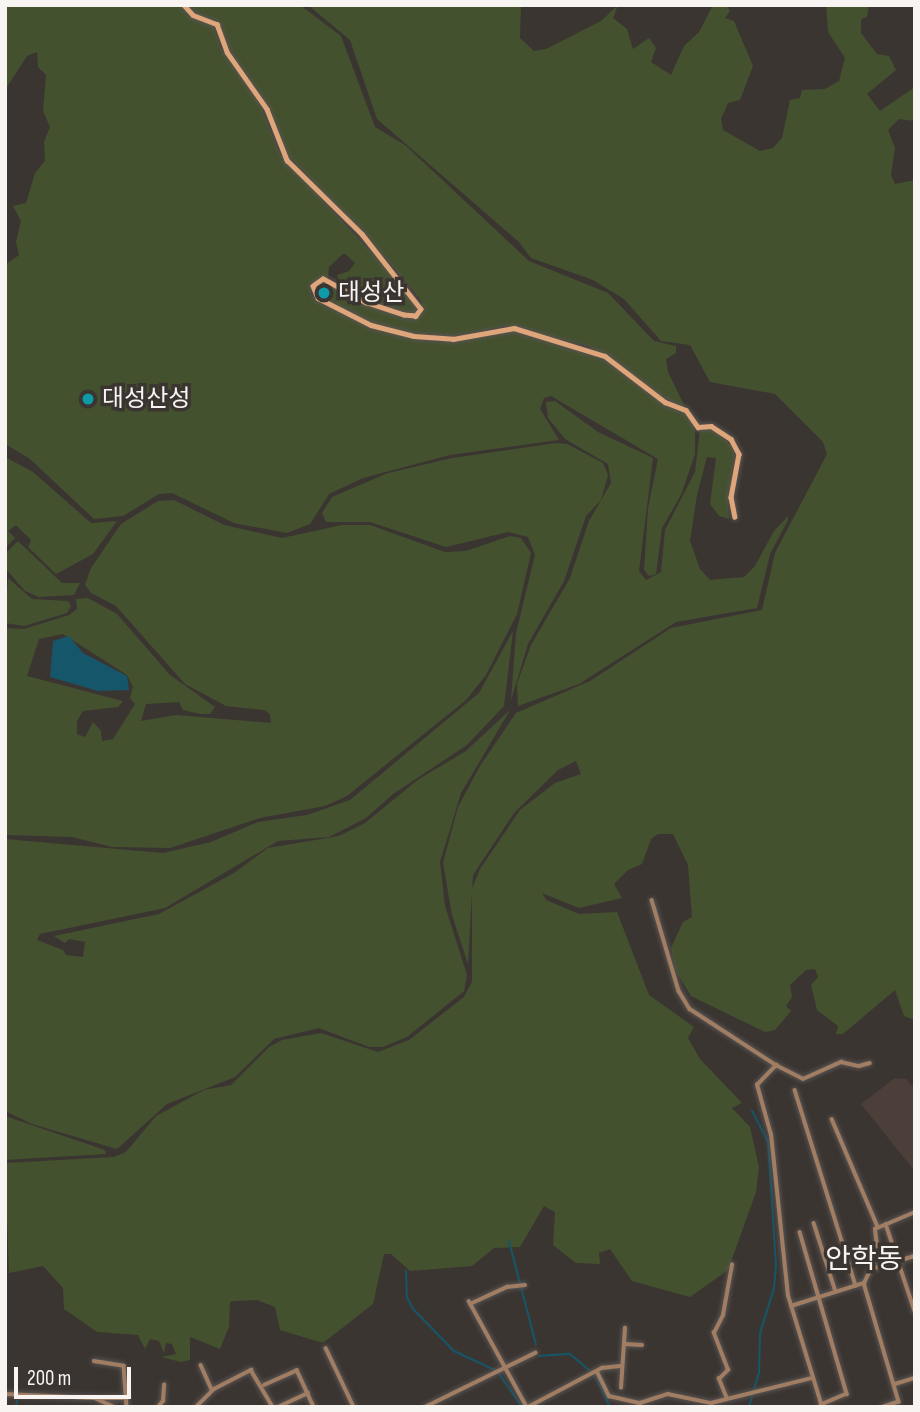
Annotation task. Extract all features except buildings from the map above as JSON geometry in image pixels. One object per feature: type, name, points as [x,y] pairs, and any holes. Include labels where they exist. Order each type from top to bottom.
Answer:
[{"type":"street","points":[[184,5],[193,15],[217,24],[227,52],[267,110],[287,160],[362,234],[421,309],[416,316],[404,315],[366,303],[323,279],[313,286],[318,298],[371,325],[414,336],[453,339],[514,328],[605,356],[665,402],[686,410],[698,427],[711,426],[732,439],[739,454],[731,497],[735,517]]},
{"type":"street","points":[[652,900],[679,991],[690,1009],[776,1065],[803,1079],[841,1062],[859,1066],[870,1063]]},
{"type":"street","points":[[776,1065],[757,1090],[771,1135],[791,1307],[821,1406],[847,1394],[800,1233]]},
{"type":"street","points":[[795,1090],[856,1286]]},
{"type":"street","points":[[791,1307],[864,1283],[878,1254],[878,1227],[832,1119]]},
{"type":"street","points":[[878,1227],[915,1212]]},
{"type":"street","points":[[814,1223],[836,1292]]},
{"type":"street","points":[[886,1224],[915,1311]]},
{"type":"street","points":[[871,1269],[915,1256]]},
{"type":"street","points":[[727,1399],[719,1379],[727,1368],[714,1333],[723,1315],[732,1265]]},
{"type":"street","points":[[864,1283],[900,1402],[884,1407]]},
{"type":"street","points":[[525,1285],[506,1287],[470,1303],[527,1407],[597,1371],[622,1366]]},
{"type":"street","points":[[621,1388],[625,1328]]},
{"type":"street","points":[[624,1344],[642,1345]]},
{"type":"street","points":[[326,1348],[354,1407]]},
{"type":"street","points":[[425,1407],[535,1353]]},
{"type":"street","points":[[94,1361],[124,1366],[127,1407]]},
{"type":"street","points":[[201,1365],[212,1390]]},
{"type":"street","points":[[196,1407],[212,1390],[251,1370],[264,1385],[276,1407],[308,1393]]},
{"type":"street","points":[[264,1385],[298,1370],[314,1407]]},
{"type":"street","points":[[597,1371],[603,1388],[616,1400],[640,1403],[668,1394],[711,1403],[812,1378]]},
{"type":"street","points":[[895,1384],[915,1378]]},
{"type":"street","points":[[158,1407],[164,1385]]},
{"type":"street","points":[[5,1394],[127,1398]]},
{"type":"street","points":[[95,1398],[114,1407]]},
{"type":"shaded area","points":[[895,1078],[906,1079],[915,1089],[913,1169],[861,1104]]},
{"type":"green space","points":[[5,5],[180,5],[192,18],[214,26],[220,46],[260,104],[280,154],[419,304],[416,313],[404,312],[368,300],[340,283],[337,275],[349,271],[355,263],[344,253],[329,267],[328,278],[310,283],[311,294],[325,306],[380,331],[438,342],[517,331],[601,356],[661,402],[684,411],[695,429],[695,454],[681,495],[662,528],[656,574],[649,576],[644,570],[648,508],[658,459],[551,396],[544,398],[540,409],[559,440],[450,455],[363,478],[329,494],[310,524],[287,533],[234,523],[172,493],[159,494],[123,516],[94,519],[30,459],[7,445],[5,265],[19,255],[16,242],[21,221],[13,206],[26,203],[35,173],[45,161],[44,142],[50,127],[43,111],[46,75],[38,67],[37,52],[27,56],[5,90]]},
{"type":"green space","points":[[187,5],[300,5],[341,36],[375,127],[405,145],[529,261],[608,293],[654,341],[676,346],[676,353],[666,359],[668,372],[685,407],[661,397],[588,346],[505,326],[453,337],[414,334],[372,324],[317,295],[315,286],[323,282],[406,318],[424,312],[421,300],[368,237],[286,154],[263,98],[230,52],[219,23],[198,15]]},
{"type":"green space","points":[[308,5],[521,5],[520,38],[534,51],[546,49],[601,21],[618,5],[613,18],[627,29],[633,49],[649,38],[656,48],[651,62],[671,75],[684,46],[699,32],[713,5],[726,5],[730,11],[725,18],[734,21],[753,66],[740,100],[728,103],[721,119],[723,130],[760,151],[773,148],[782,138],[790,100],[800,98],[802,90],[825,89],[839,81],[845,58],[828,32],[826,5],[869,5],[867,17],[861,19],[861,33],[877,54],[889,56],[896,70],[867,94],[880,111],[915,87],[915,121],[899,119],[888,130],[895,148],[891,175],[895,184],[915,180],[915,1020],[904,1016],[895,990],[843,1034],[836,1034],[838,1026],[817,1010],[811,985],[818,977],[815,969],[806,970],[790,985],[792,997],[786,1006],[791,1011],[775,1030],[765,1032],[691,996],[675,970],[671,948],[683,922],[692,917],[688,865],[673,834],[658,834],[651,839],[642,864],[628,870],[614,884],[622,898],[579,908],[542,893],[546,900],[579,914],[617,912],[649,995],[694,1027],[688,1038],[700,1059],[742,1103],[732,1108],[750,1127],[759,1167],[756,1192],[728,1270],[690,1297],[632,1281],[610,1249],[599,1253],[600,1264],[576,1263],[553,1245],[555,1212],[544,1206],[520,1247],[494,1248],[472,1266],[410,1271],[391,1254],[384,1254],[373,1304],[323,1343],[280,1330],[275,1307],[257,1300],[234,1301],[230,1302],[229,1327],[220,1349],[190,1337],[190,1360],[181,1362],[161,1357],[176,1354],[172,1344],[166,1343],[164,1353],[159,1341],[150,1339],[145,1349],[138,1335],[97,1332],[64,1309],[63,1288],[43,1266],[9,1273],[5,1163],[114,1157],[126,1152],[156,1116],[204,1090],[231,1085],[269,1047],[282,1040],[321,1033],[378,1052],[409,1040],[464,997],[472,982],[472,893],[468,964],[452,915],[443,863],[458,807],[480,766],[516,713],[590,681],[671,628],[762,610],[775,553],[827,454],[823,442],[775,394],[710,382],[690,345],[661,341],[624,299],[593,280],[531,258],[519,242],[377,119],[350,40]],"holes":[[[576,761],[581,774],[555,783],[520,810],[480,869],[472,888],[473,875],[514,813],[558,770]]]},
{"type":"green space","points":[[555,401],[598,432],[653,458],[639,571],[646,580],[661,572],[665,530],[695,472],[700,429],[718,431],[736,452],[728,495],[729,519],[719,516],[710,504],[716,458],[707,457],[697,495],[690,541],[700,569],[710,580],[744,577],[755,566],[774,531],[788,516],[788,520],[770,554],[757,608],[676,622],[579,684],[518,706],[517,684],[531,645],[570,578],[589,521],[611,483],[608,464],[565,439],[548,418],[546,402]]},
{"type":"green space","points":[[556,443],[567,444],[603,463],[608,475],[601,500],[586,516],[564,581],[528,644],[511,700],[516,633],[535,555],[528,537],[508,532],[446,547],[370,522],[326,522],[322,513],[332,497],[388,473],[452,458]]},
{"type":"green space","points":[[5,457],[33,472],[91,523],[117,521],[93,554],[56,574],[28,547],[31,540],[16,525],[8,531],[15,538],[5,548]]},
{"type":"green space","points":[[174,500],[224,525],[282,538],[342,525],[370,525],[445,552],[466,551],[510,536],[521,538],[531,553],[517,614],[486,675],[466,700],[347,796],[325,806],[260,818],[170,848],[112,847],[72,837],[5,835],[5,628],[24,629],[69,615],[77,609],[76,599],[88,598],[117,614],[170,675],[215,707],[210,714],[200,714],[183,710],[179,702],[146,704],[141,721],[176,715],[271,723],[270,714],[264,710],[226,706],[185,684],[116,606],[91,593],[85,585],[91,568],[121,524],[158,501]],"holes":[[[63,634],[127,675],[133,687],[130,698],[135,704],[113,739],[102,741],[101,731],[93,722],[85,737],[77,734],[77,721],[83,711],[118,707],[123,701],[27,676],[39,639]]]},
{"type":"green space","points":[[18,541],[62,583],[80,583],[74,595],[39,597],[25,591],[5,568],[5,554]]},
{"type":"green space","points":[[8,578],[32,599],[68,601],[71,606],[67,613],[24,626],[5,623]]},
{"type":"green space","points":[[513,631],[504,706],[467,745],[393,794],[366,818],[329,837],[278,841],[165,908],[40,934],[37,940],[63,950],[66,955],[83,957],[85,942],[69,939],[65,943],[54,936],[159,914],[234,873],[268,848],[339,836],[365,823],[419,779],[466,751],[510,710],[461,793],[440,862],[445,906],[467,975],[464,991],[407,1037],[383,1047],[369,1047],[319,1028],[274,1039],[235,1077],[167,1104],[117,1149],[32,1124],[5,1111],[5,839],[163,853],[211,842],[258,822],[307,815],[350,800],[479,693]]},
{"type":"green space","points":[[5,1116],[105,1150],[106,1154],[5,1160]]},
{"type":"water","points":[[69,636],[83,653],[127,676],[129,690],[98,691],[50,677],[53,641]]},
{"type":"waterway","points":[[749,1407],[759,1373],[760,1333],[774,1288],[776,1265],[768,1142],[752,1111]]},
{"type":"waterway","points":[[509,1241],[536,1345]]},
{"type":"waterway","points":[[406,1271],[407,1297],[413,1309],[454,1351],[497,1371],[522,1407]]},
{"type":"waterway","points":[[539,1356],[570,1354],[590,1371]]},
{"type":"waterway","points":[[595,1375],[610,1407]]},
{"type":"waterway","points":[[5,1406],[16,1406],[17,1401]]},
{"type":"place","name":"대성산","points":[[324,293]]},
{"type":"place","name":"대성산성","points":[[88,399]]},
{"type":"district","name":"안학동","points":[[864,1260]]}]
